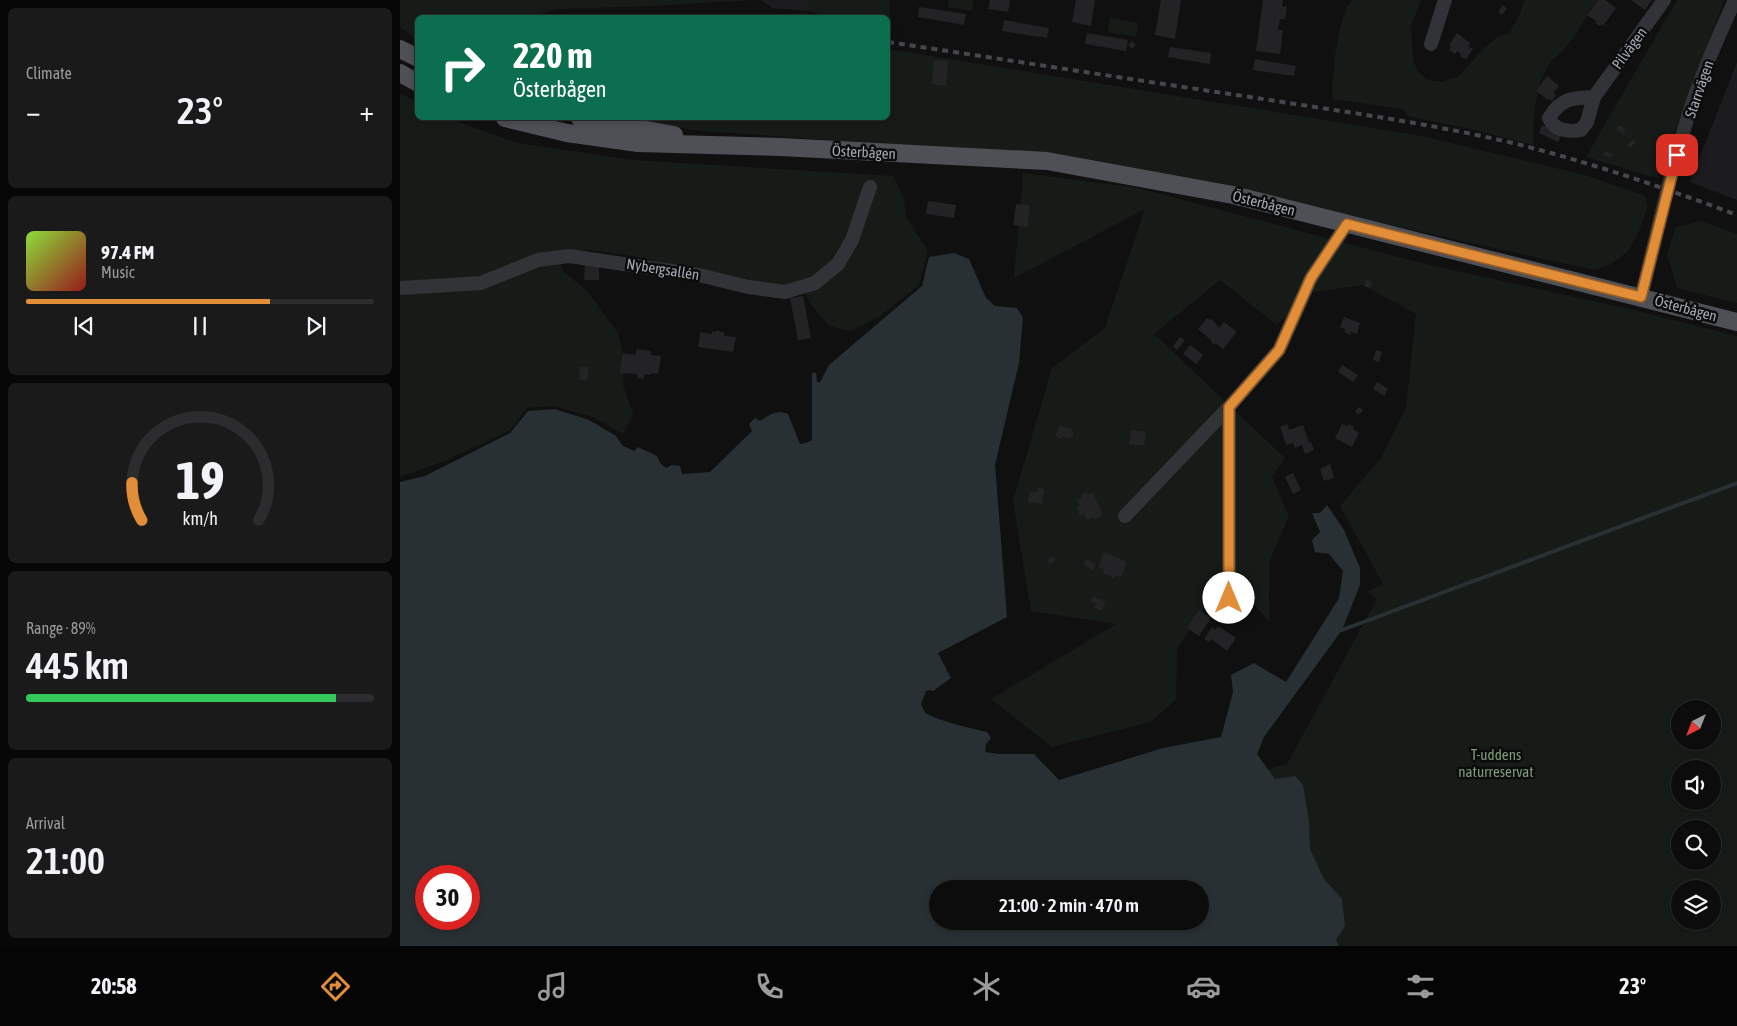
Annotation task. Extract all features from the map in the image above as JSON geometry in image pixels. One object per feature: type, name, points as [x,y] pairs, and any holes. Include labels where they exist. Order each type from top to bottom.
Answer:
[{"type":"main road","points":[[400,49],[415,56]]},
{"type":"main road","points":[[400,73],[415,81]]},
{"type":"main road","name":"Österbågen","points":[[513,120],[567,133],[612,140],[700,146],[782,147],[1047,161],[1233,196],[1737,322]]},
{"type":"main road","name":"Österbågen","points":[[591,120],[672,135],[782,147]]},
{"type":"street","points":[[1431,44],[1445,0]]},
{"type":"street","name":"Pilvägen","points":[[1594,97],[1664,0]]},
{"type":"street","name":"Starrvägen","points":[[1641,297],[1677,155],[1694,99],[1735,0]]},
{"type":"street","name":"Nybergsallén","points":[[400,288],[481,283],[538,260],[569,256],[699,275],[748,287],[785,292],[815,283],[838,264],[852,240],[870,187]]},
{"type":"street","points":[[1125,516],[1229,407],[1279,350],[1311,278],[1347,224]]},
{"type":"street","points":[[1229,407],[1229,598]]},
{"type":"shaded area","points":[[761,0],[810,0],[807,11],[772,8]]},
{"type":"shaded area","points":[[1737,62],[1737,200],[1690,182]]},
{"type":"shaded area","points":[[954,253],[969,259],[986,298],[995,306],[1017,308],[1023,318],[1019,363],[995,465],[1007,617],[938,653],[951,678],[933,691],[926,691],[921,704],[925,713],[948,722],[987,732],[991,738],[986,744],[985,752],[1034,754],[1059,780],[1163,748],[1221,737],[1233,692],[1231,675],[1254,663],[1286,682],[1339,598],[1343,571],[1329,554],[1315,552],[1312,540],[1320,532],[1312,513],[1320,513],[1327,505],[1344,530],[1360,568],[1360,585],[1342,630],[1264,737],[1257,754],[1275,779],[1295,776],[1303,785],[1309,820],[1310,849],[1324,879],[1342,899],[1345,926],[1336,940],[1339,946],[400,946],[400,482],[425,476],[510,433],[528,411],[555,409],[589,420],[616,436],[623,446],[634,451],[638,447],[657,456],[660,463],[666,468],[672,465],[680,466],[682,474],[710,472],[752,431],[749,424],[755,418],[760,421],[776,412],[788,414],[800,444],[806,443],[812,440],[812,373],[816,373],[817,382],[820,382],[829,365],[922,286],[929,257]]},
{"type":"green space","points":[[400,0],[755,0],[559,9],[533,15],[415,15],[415,38],[400,27]]},
{"type":"green space","points":[[810,0],[889,0],[892,29],[890,28],[890,15],[828,15],[807,11]]},
{"type":"green space","points":[[949,0],[973,0],[972,11],[948,7]]},
{"type":"green space","points":[[1352,0],[1421,0],[1411,26],[1413,61],[1418,71],[1428,80],[1442,82],[1459,76],[1483,49],[1496,38],[1510,32],[1520,14],[1524,0],[1597,0],[1572,40],[1550,62],[1540,83],[1533,129],[1534,145],[1408,116],[1402,109],[1333,99],[1336,47],[1343,19]]},
{"type":"green space","points":[[1677,0],[1724,0],[1657,178],[1586,157]]},
{"type":"green space","points":[[1110,18],[1138,23],[1136,37],[1108,32]]},
{"type":"green space","points":[[890,49],[1422,136],[1585,175],[1645,196],[1648,206],[1638,234],[1628,251],[1610,265],[1594,270],[1044,152],[893,145],[692,130],[632,120],[890,120]]},
{"type":"green space","points":[[400,93],[415,101],[415,120],[453,120],[518,143],[633,160],[893,176],[904,199],[906,217],[928,251],[919,285],[880,316],[851,331],[829,326],[813,307],[799,283],[781,287],[749,282],[628,255],[589,250],[555,251],[564,272],[588,292],[618,333],[624,361],[623,385],[633,414],[623,434],[593,417],[553,406],[527,408],[509,431],[447,460],[400,477]]},
{"type":"green space","name":"T-uddens naturreservat","points":[[1023,173],[1138,188],[1421,263],[1629,309],[1737,336],[1737,946],[1158,946],[1185,930],[1209,930],[1209,880],[1202,880],[1227,780],[1287,764],[1377,599],[1368,591],[1383,584],[1340,506],[1381,458],[1406,408],[1416,314],[1363,285],[1313,292],[1277,325],[1220,280],[1154,334],[1285,458],[1272,477],[1289,516],[1269,562],[1269,622],[1229,574],[1177,648],[1176,700],[1150,722],[1052,747],[991,699],[1116,624],[1031,611],[1013,501],[1052,368],[1105,328],[1145,209],[1014,278]]},
{"type":"green space","points":[[1701,221],[1737,234],[1737,303],[1677,288],[1667,254],[1676,227]]},
{"type":"building","points":[[990,0],[1010,0],[1008,12],[988,9]]},
{"type":"building","points":[[1076,0],[1095,0],[1091,26],[1072,22]]},
{"type":"building","points":[[1161,0],[1181,0],[1175,39],[1155,35]]},
{"type":"building","points":[[1263,0],[1283,0],[1282,6],[1287,7],[1285,19],[1280,19],[1278,30],[1283,30],[1280,54],[1256,51]]},
{"type":"building","points":[[1598,0],[1605,0],[1616,8],[1603,26],[1595,23],[1596,21],[1587,15]]},
{"type":"building","points":[[1631,0],[1652,0],[1645,10]]},
{"type":"building","points":[[1503,5],[1507,9],[1502,15],[1498,12]]},
{"type":"building","points":[[919,7],[966,14],[964,25],[918,17]]},
{"type":"building","points":[[1004,20],[1049,28],[1047,38],[1002,31]]},
{"type":"building","points":[[1087,33],[1128,40],[1126,51],[1085,44]]},
{"type":"building","points":[[1457,33],[1470,43],[1468,46],[1473,49],[1466,59],[1460,56],[1461,54],[1457,51],[1455,54],[1449,50],[1451,47],[1449,45]]},
{"type":"building","points":[[1132,41],[1136,45],[1132,49],[1128,45]]},
{"type":"building","points":[[1170,47],[1211,53],[1210,64],[1168,57]]},
{"type":"building","points":[[1255,59],[1296,66],[1294,76],[1253,70]]},
{"type":"building","points":[[934,60],[948,61],[946,86],[932,84]]},
{"type":"building","points":[[1547,76],[1559,86],[1553,93],[1556,95],[1552,101],[1536,91]]},
{"type":"building","points":[[1542,125],[1562,134],[1558,142],[1539,133]]},
{"type":"building","points":[[1619,125],[1626,130],[1623,134],[1616,129]]},
{"type":"building","points":[[1633,139],[1636,142],[1630,148],[1627,145]]},
{"type":"building","points":[[1605,151],[1613,154],[1611,158],[1603,155]]},
{"type":"building","points":[[928,201],[956,205],[954,218],[926,214]]},
{"type":"building","points":[[1016,204],[1030,205],[1027,227],[1013,225]]},
{"type":"building","points":[[585,262],[599,263],[599,280],[584,280]]},
{"type":"building","points":[[1366,280],[1372,282],[1370,288],[1364,286]]},
{"type":"building","points":[[803,296],[811,338],[798,340],[790,298]]},
{"type":"building","points":[[1344,317],[1360,323],[1357,334],[1351,332],[1350,335],[1344,332],[1345,329],[1340,327]]},
{"type":"building","points":[[1207,318],[1212,319],[1219,328],[1224,322],[1237,332],[1223,349],[1216,343],[1214,345],[1198,329]]},
{"type":"building","points":[[717,330],[725,333],[724,336],[736,337],[733,352],[698,347],[700,332],[712,334],[712,331],[716,332]]},
{"type":"building","points":[[1180,337],[1185,340],[1177,350],[1173,346]]},
{"type":"building","points":[[1190,345],[1203,355],[1196,364],[1183,354]]},
{"type":"building","points":[[637,349],[651,351],[651,355],[661,356],[658,374],[645,374],[643,379],[638,378],[637,374],[621,373],[623,353],[635,355]]},
{"type":"building","points":[[1376,350],[1382,352],[1379,362],[1373,360]]},
{"type":"building","points":[[1342,365],[1358,375],[1353,382],[1338,372]]},
{"type":"building","points":[[580,366],[589,367],[587,381],[579,379]]},
{"type":"building","points":[[1377,382],[1388,389],[1384,396],[1373,389]]},
{"type":"building","points":[[1359,407],[1363,410],[1359,415],[1355,412]]},
{"type":"building","points":[[1287,424],[1289,430],[1303,425],[1309,443],[1311,442],[1314,450],[1305,454],[1302,445],[1295,448],[1293,443],[1286,445],[1280,427]]},
{"type":"building","points":[[1342,424],[1347,426],[1349,424],[1359,433],[1352,447],[1335,438]]},
{"type":"building","points":[[1060,425],[1073,430],[1072,438],[1070,437],[1069,439],[1063,436],[1062,439],[1055,436]]},
{"type":"building","points":[[1131,430],[1146,432],[1144,446],[1129,444]]},
{"type":"building","points":[[1330,464],[1334,478],[1324,481],[1320,469]]},
{"type":"building","points":[[1293,473],[1301,490],[1293,494],[1285,477]]},
{"type":"building","points":[[1038,488],[1044,489],[1042,504],[1028,502],[1030,491],[1037,492]]},
{"type":"building","points":[[1086,492],[1088,494],[1092,492],[1102,512],[1100,513],[1102,516],[1087,520],[1084,514],[1080,516],[1076,507],[1080,506],[1077,500],[1082,498],[1082,494]]},
{"type":"building","points":[[1104,552],[1127,562],[1121,577],[1115,575],[1114,578],[1103,573],[1104,570],[1098,567]]},
{"type":"building","points":[[1053,556],[1056,559],[1050,565],[1047,560]]},
{"type":"building","points":[[1087,559],[1096,564],[1093,570],[1083,564]]},
{"type":"building","points":[[1238,584],[1251,599],[1244,605],[1231,590]]},
{"type":"building","points":[[1093,596],[1106,602],[1101,611],[1094,607],[1096,604],[1090,601]]},
{"type":"building","points":[[1199,610],[1211,618],[1199,636],[1187,628]]},
{"type":"building","points":[[1218,626],[1236,638],[1227,651],[1211,639],[1209,642],[1204,639],[1212,627],[1215,630]]},
{"type":"waterway","points":[[1342,630],[1737,483]]},
{"type":"railway","points":[[890,42],[1350,112],[1484,137],[1545,151],[1601,168],[1737,215]]},
{"type":"route","points":[[1229,598],[1229,407],[1279,350],[1311,278],[1347,224],[1641,297],[1677,155]]}]
